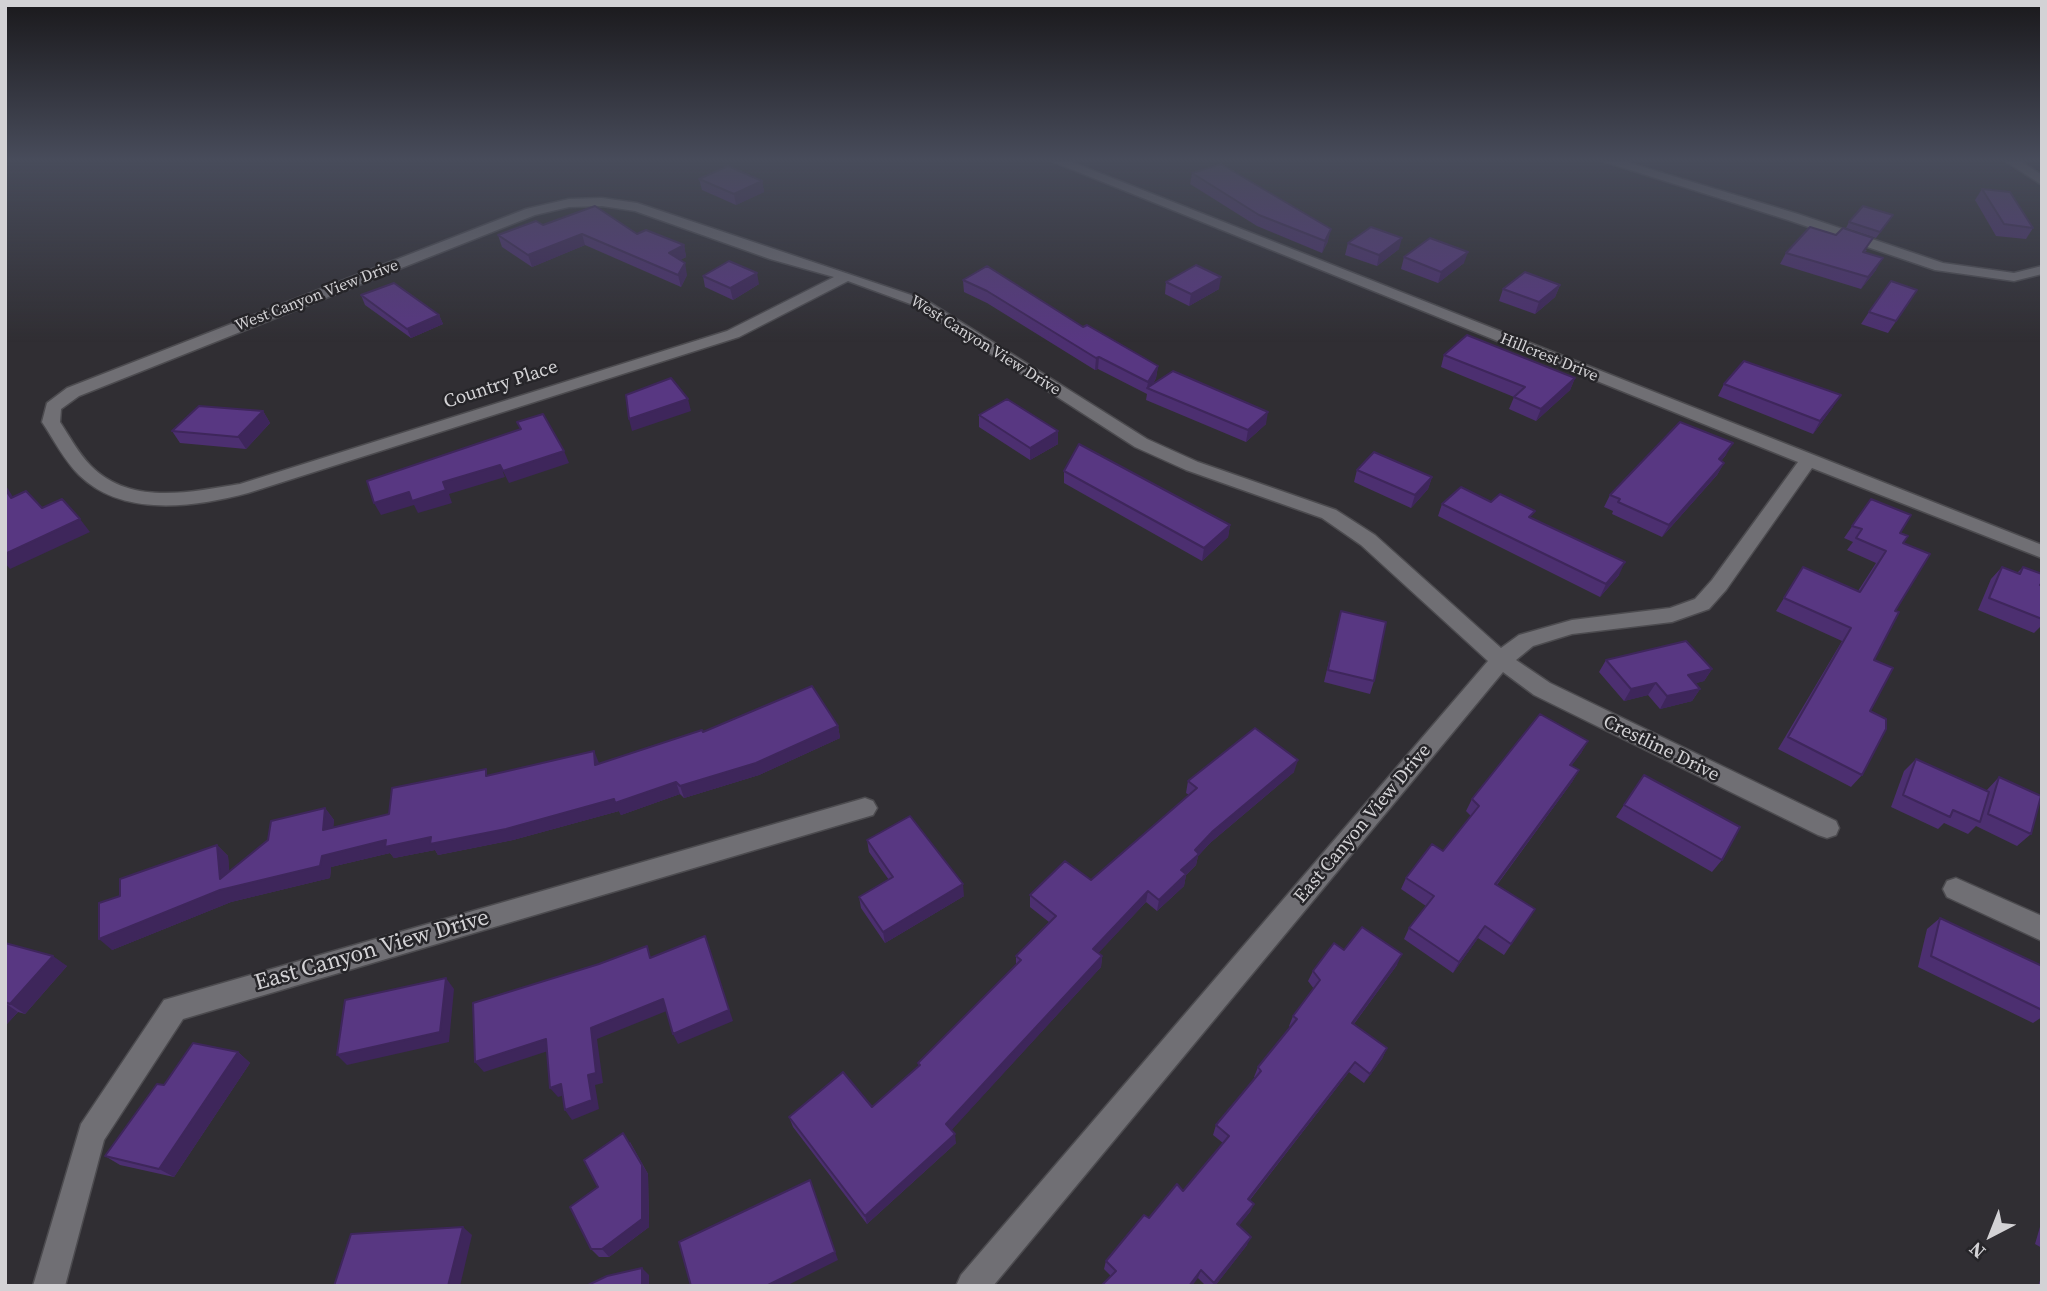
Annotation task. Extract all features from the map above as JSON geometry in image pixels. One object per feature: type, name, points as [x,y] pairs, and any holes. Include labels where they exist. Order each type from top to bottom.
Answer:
[{"type":"street","name":"West Canyon View Drive","points":[[158,501],[117,494],[87,472],[51,422],[53,407],[74,392],[102,380],[507,221]]},
{"type":"street","name":"West Canyon View Drive","points":[[677,221],[921,303],[1141,443],[1192,466],[1329,514],[1368,540],[1501,660]]},
{"type":"street","name":"Hillcrest Drive","points":[[1208,221],[2042,552]]},
{"type":"street","points":[[1803,221],[1940,267],[1990,276],[2014,277],[2042,271]]},
{"type":"street","name":"Country Place","points":[[158,501],[242,489],[733,334],[847,276]]},
{"type":"street","name":"East Canyon View Drive","points":[[972,1286],[1501,660],[1526,640],[1572,627],[1672,615],[1702,604],[1719,585],[1808,461]]},
{"type":"street","name":"Crestline Drive","points":[[1501,660],[1542,689],[1583,711],[1827,828]]},
{"type":"street","name":"East Canyon View Drive","points":[[49,1286],[91,1134],[174,1009],[865,808]]},
{"type":"street","points":[[1956,889],[2042,929]]},
{"type":"building","points":[[535,221],[543,225],[553,221],[618,221],[637,234],[646,230],[684,245],[669,253],[685,263],[678,275],[582,234],[528,255],[498,235]]},
{"type":"building","points":[[1275,221],[1318,221],[1331,229],[1325,241]]},
{"type":"building","points":[[1850,221],[1888,221],[1880,232]]},
{"type":"building","points":[[2002,221],[2029,221],[2033,228],[2004,224]]},
{"type":"building","points":[[1371,227],[1402,238],[1379,255],[1348,243]]},
{"type":"building","points":[[1810,227],[1836,235],[1843,228],[1873,238],[1863,252],[1883,258],[1868,277],[1786,253]]},
{"type":"building","points":[[1430,238],[1468,252],[1441,272],[1404,257]]},
{"type":"building","points":[[729,261],[757,273],[730,288],[703,276]]},
{"type":"building","points":[[1196,265],[1221,277],[1191,294],[1166,282]]},
{"type":"building","points":[[987,266],[1083,327],[1087,325],[1158,366],[1148,382],[1099,357],[1096,358],[987,291],[963,280]]},
{"type":"building","points":[[1525,272],[1560,285],[1539,302],[1503,289]]},
{"type":"building","points":[[1891,281],[1917,290],[1896,321],[1869,312]]},
{"type":"building","points":[[394,283],[439,315],[407,329],[361,295]]},
{"type":"building","points":[[1467,335],[1575,378],[1541,409],[1514,397],[1525,387],[1444,355]]},
{"type":"building","points":[[1744,361],[1841,395],[1820,421],[1724,384]]},
{"type":"building","points":[[1173,371],[1268,412],[1248,430],[1147,388]]},
{"type":"building","points":[[671,378],[688,399],[629,419],[626,395]]},
{"type":"building","points":[[1007,399],[1058,431],[1030,448],[979,415]]},
{"type":"building","points":[[199,406],[263,411],[238,437],[172,431]]},
{"type":"building","points":[[543,414],[564,451],[503,471],[500,465],[443,482],[446,490],[412,501],[409,492],[374,503],[367,481],[521,429],[517,422]]},
{"type":"building","points":[[1680,422],[1733,443],[1719,459],[1724,463],[1669,525],[1618,502],[1620,499],[1610,495]]},
{"type":"building","points":[[1079,444],[1230,525],[1204,548],[1064,471]]},
{"type":"building","points":[[1374,452],[1432,477],[1415,495],[1357,470]]},
{"type":"building","points":[[1461,487],[1491,502],[1500,494],[1535,511],[1529,517],[1625,562],[1606,584],[1442,504]]},
{"type":"building","points":[[5,489],[11,498],[26,491],[42,508],[62,499],[80,519],[5,554]]},
{"type":"building","points":[[1871,499],[1911,515],[1900,533],[1908,536],[1903,543],[1930,554],[1895,611],[1899,612],[1874,660],[1893,668],[1870,711],[1886,719],[1886,729],[1862,775],[1788,737],[1851,628],[1784,598],[1803,567],[1860,592],[1886,551],[1856,538],[1862,529],[1852,526]]},
{"type":"building","points":[[2002,567],[2020,574],[2023,567],[2042,574],[2042,619],[1989,598]]},
{"type":"building","points":[[1341,611],[1386,622],[1374,681],[1328,670]]},
{"type":"building","points":[[1686,641],[1712,669],[1688,675],[1700,689],[1667,696],[1656,683],[1631,689],[1606,660]]},
{"type":"building","points":[[812,686],[838,726],[756,763],[680,786],[676,782],[615,803],[614,799],[506,829],[430,844],[431,837],[385,847],[386,840],[322,856],[320,866],[220,890],[99,939],[99,903],[120,896],[120,879],[217,845],[220,879],[268,840],[271,821],[325,808],[323,830],[389,814],[392,788],[486,769],[486,776],[594,751],[595,765],[702,730],[703,732]]},
{"type":"building","points":[[1540,714],[1588,741],[1570,765],[1579,770],[1495,884],[1535,909],[1511,944],[1485,926],[1459,962],[1409,928],[1434,896],[1406,878],[1432,844],[1443,851],[1479,806],[1472,799]]},
{"type":"building","points":[[1255,728],[1298,760],[1213,831],[1195,850],[1199,854],[1181,870],[1186,874],[1159,900],[1148,891],[1093,949],[1102,956],[946,1124],[955,1134],[865,1216],[789,1117],[843,1072],[872,1107],[920,1065],[918,1063],[1021,960],[1016,956],[1056,916],[1030,895],[1065,861],[1091,880],[1197,788],[1188,781]]},
{"type":"building","points":[[1916,759],[1989,792],[1980,822],[1953,810],[1950,817],[1903,795]]},
{"type":"building","points":[[1644,775],[1740,827],[1722,860],[1624,805]]},
{"type":"building","points":[[1999,777],[2041,796],[2031,834],[1988,814]]},
{"type":"building","points":[[910,816],[963,884],[883,932],[859,897],[893,877],[867,840]]},
{"type":"building","points":[[1940,918],[2042,966],[2042,1010],[1931,956]]},
{"type":"building","points":[[1362,927],[1402,954],[1352,1023],[1387,1048],[1370,1074],[1355,1062],[1248,1199],[1254,1204],[1237,1224],[1251,1237],[1214,1283],[1201,1270],[1189,1286],[1101,1286],[1116,1271],[1106,1261],[1144,1215],[1149,1218],[1177,1184],[1183,1191],[1229,1136],[1216,1125],[1261,1071],[1258,1067],[1297,1019],[1293,1016],[1320,980],[1313,971],[1334,943],[1344,950]]},
{"type":"building","points":[[705,936],[729,1010],[673,1034],[663,999],[591,1028],[596,1073],[588,1075],[592,1100],[565,1110],[561,1084],[550,1088],[546,1039],[475,1062],[473,1003],[599,964],[647,946],[650,958]]},
{"type":"building","points":[[5,943],[53,956],[10,1004],[5,1002]]},
{"type":"building","points":[[446,978],[440,1032],[337,1055],[345,1000]]},
{"type":"building","points":[[193,1043],[238,1052],[159,1169],[105,1156],[157,1084],[164,1085]]},
{"type":"building","points":[[623,1133],[642,1165],[642,1219],[602,1249],[591,1249],[570,1207],[598,1187],[584,1160]]},
{"type":"building","points":[[810,1180],[835,1252],[766,1286],[691,1286],[679,1242]]},
{"type":"building","points":[[463,1227],[448,1286],[334,1286],[351,1234]]},
{"type":"building","points":[[642,1268],[642,1286],[586,1286],[607,1276]]}]
